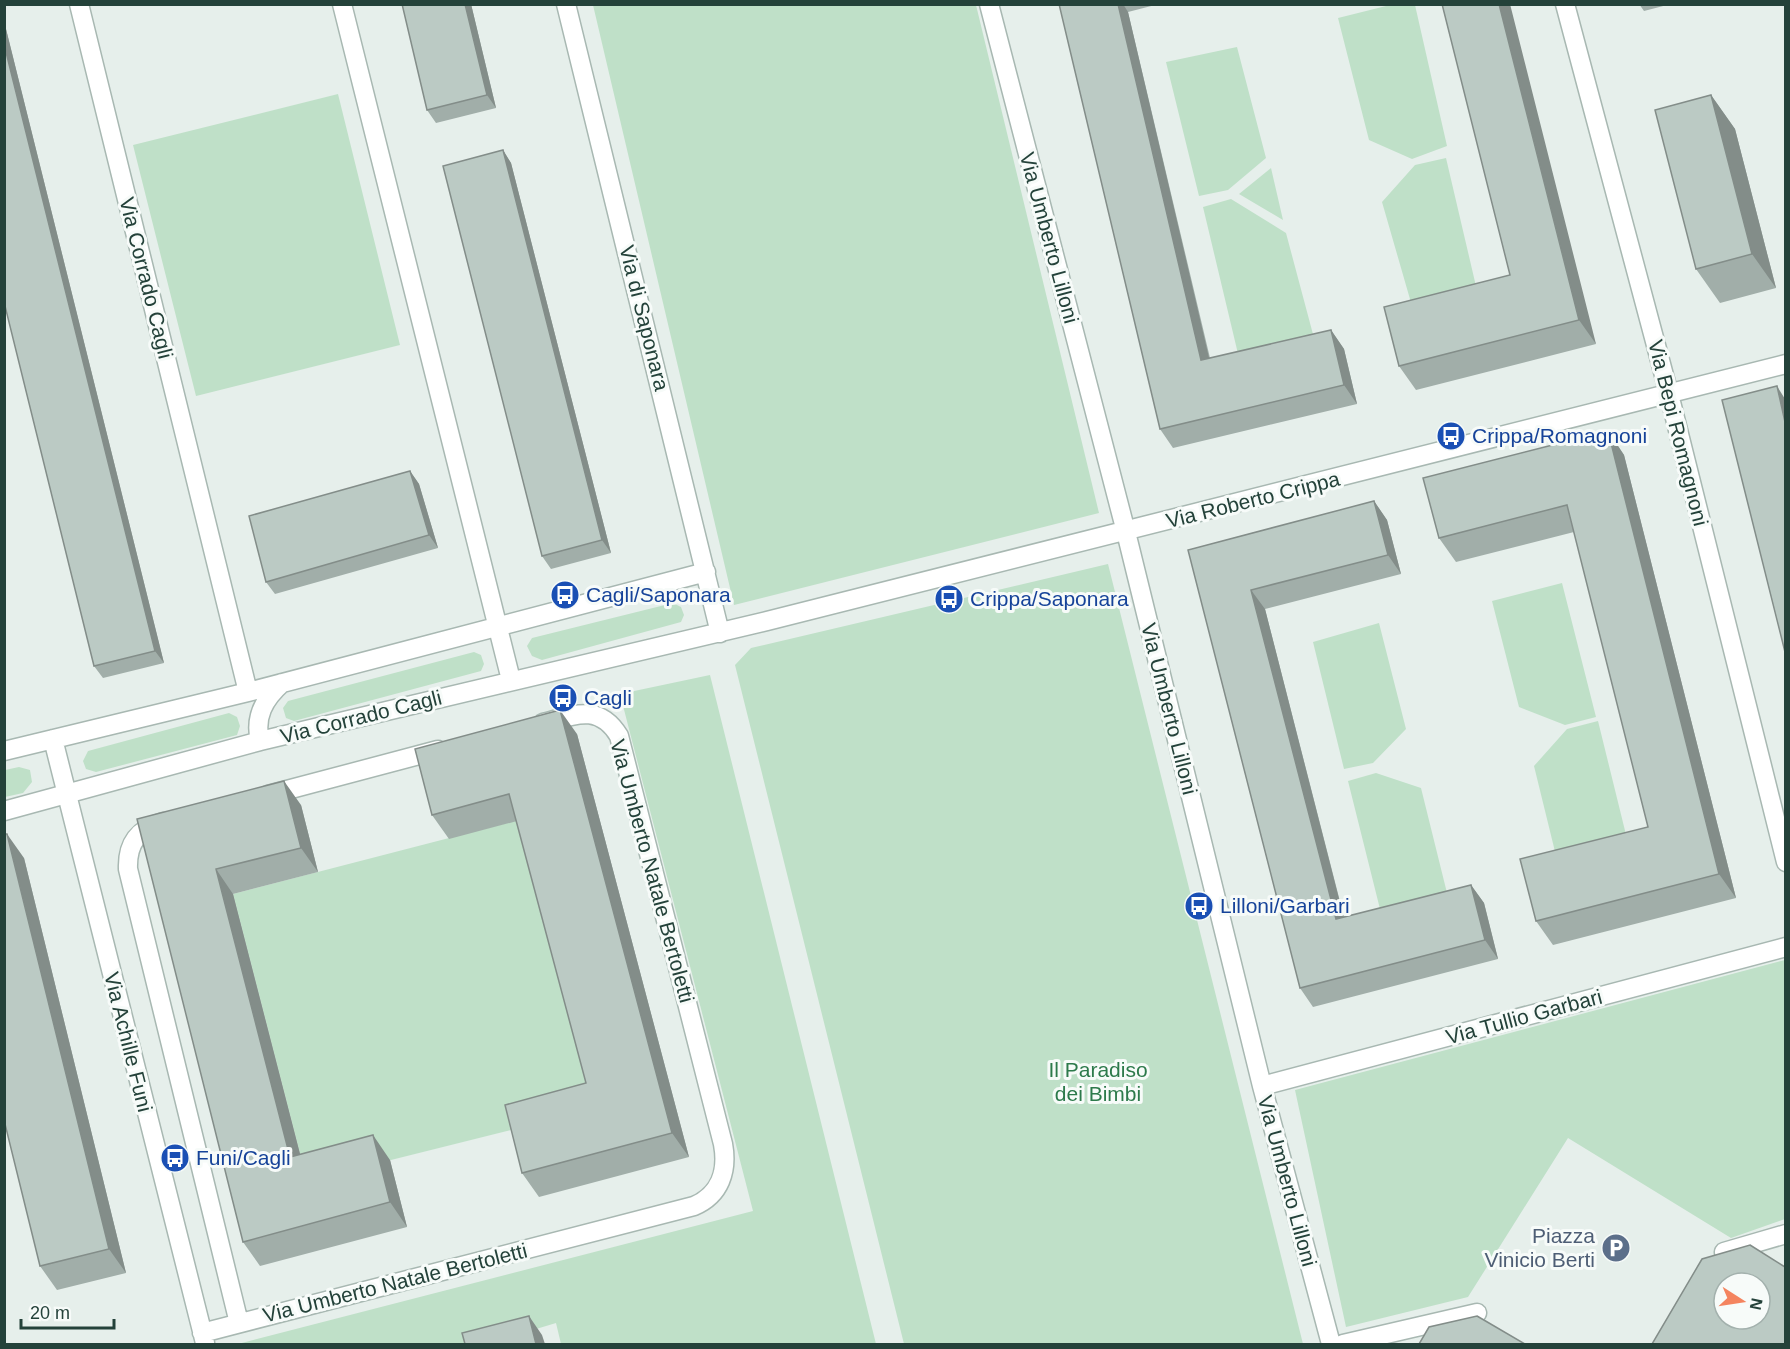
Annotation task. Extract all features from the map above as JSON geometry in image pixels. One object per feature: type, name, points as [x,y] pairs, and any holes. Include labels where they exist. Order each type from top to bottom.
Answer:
[{"type":"street","name":"Via Corrado Cagli","points":[[79,4],[248,692]]},
{"type":"street","points":[[342,4],[511,680]]},
{"type":"street","name":"Via di Saponara","points":[[566,4],[720,633]]},
{"type":"street","name":"Via Umberto Lilloni","points":[[989,4],[1126,532],[1262,1086],[1331,1344]]},
{"type":"street","name":"Via Bepi Romagnoni","points":[[1565,4],[1669,394],[1785,862]]},
{"type":"street","name":"Via Roberto Crippa","points":[[720,633],[1785,364]]},
{"type":"street","points":[[4,751],[248,692],[706,572]]},
{"type":"street","name":"Via Corrado Cagli","points":[[4,811],[66,796],[260,741],[511,680],[720,633]]},
{"type":"street","points":[[260,741],[258,719],[261,711],[271,692],[282,683]]},
{"type":"street","name":"Via Umberto Natale Bertoletti","points":[[204,1339],[239,1323],[694,1206],[709,1198],[719,1184],[724,1164],[723,1144],[618,736],[612,725],[595,714],[573,715],[527,727]]},
{"type":"street","name":"Via Achille Funi","points":[[53,739],[204,1339]]},
{"type":"street","points":[[256,798],[459,745]]},
{"type":"street","name":"Via Umberto Natale Bertoletti","points":[[177,819],[154,824],[138,834],[129,849],[128,869],[239,1323]]},
{"type":"street","name":"Via Tullio Garbari","points":[[1262,1086],[1785,947]]},
{"type":"street","points":[[1724,1252],[1785,1234]]},
{"type":"street","points":[[1343,1344],[1477,1313]]},
{"type":"green space","points":[[593,5],[976,5],[1099,513],[734,605]]},
{"type":"green space","points":[[1390,5],[1415,5],[1447,146],[1412,159],[1369,140],[1338,18]]},
{"type":"green space","points":[[1237,47],[1266,158],[1228,190],[1199,196],[1166,62]]},
{"type":"green space","points":[[338,94],[400,345],[196,396],[133,145]]},
{"type":"green space","points":[[1446,158],[1479,299],[1414,313],[1382,202],[1415,165]]},
{"type":"green space","points":[[1271,168],[1283,220],[1239,194]]},
{"type":"green space","points":[[1231,199],[1286,233],[1314,338],[1239,358],[1203,207]]},
{"type":"green space","name":"Il Paradiso dei Bimbi","points":[[1108,564],[1303,1344],[904,1344],[735,665],[751,648]]},
{"type":"green space","points":[[1562,583],[1596,717],[1565,725],[1519,707],[1492,601]]},
{"type":"green space","points":[[673,603],[681,607],[684,615],[681,622],[542,660],[532,656],[527,646],[532,638]]},
{"type":"green space","points":[[1379,623],[1406,729],[1373,763],[1344,769],[1313,642]]},
{"type":"green space","points":[[474,652],[481,655],[484,664],[481,671],[294,721],[286,718],[283,708],[288,701]]},
{"type":"green space","points":[[710,675],[876,1344],[561,1344],[556,1323],[486,1344],[238,1344],[753,1211],[620,694]]},
{"type":"green space","points":[[229,713],[237,717],[240,726],[237,735],[96,772],[86,769],[83,761],[88,751]]},
{"type":"green space","points":[[1598,721],[1631,855],[1560,872],[1534,766],[1567,729]]},
{"type":"green space","points":[[19,767],[30,770],[32,782],[23,793],[5,797],[5,770]]},
{"type":"green space","points":[[1376,773],[1421,788],[1447,893],[1380,909],[1348,781]]},
{"type":"green space","points":[[526,818],[603,1107],[307,1181],[233,894]]},
{"type":"green space","points":[[1785,960],[1785,1219],[1731,1238],[1568,1138],[1468,1297],[1346,1327],[1295,1090]]},
{"type":"building","points":[[402,4],[465,4],[487,95],[427,110]]},
{"type":"building","points":[[1059,4],[1118,4],[1201,360],[1331,330],[1344,385],[1160,429]]},
{"type":"building","points":[[1442,4],[1499,4],[1579,320],[1399,366],[1384,307],[1510,275]]},
{"type":"building","points":[[4,44],[155,651],[94,666],[4,302]]},
{"type":"building","points":[[1711,95],[1752,254],[1696,269],[1655,110]]},
{"type":"building","points":[[503,150],[602,540],[542,556],[443,166]]},
{"type":"building","points":[[1777,386],[1785,422],[1785,652],[1722,400]]},
{"type":"building","points":[[1608,431],[1719,874],[1536,921],[1520,859],[1648,827],[1567,505],[1439,538],[1423,478]]},
{"type":"building","points":[[410,471],[429,535],[266,582],[249,516]]},
{"type":"building","points":[[1374,501],[1388,555],[1251,590],[1336,919],[1471,885],[1485,940],[1300,988],[1188,550]]},
{"type":"building","points":[[560,710],[672,1133],[522,1173],[505,1105],[586,1083],[509,794],[432,815],[415,749]]},
{"type":"building","points":[[284,781],[301,848],[216,869],[290,1157],[373,1135],[390,1202],[243,1242],[137,819]]},
{"type":"building","points":[[4,834],[7,834],[109,1249],[40,1266],[4,1120]]},
{"type":"building","points":[[1750,1245],[1785,1267],[1785,1344],[1652,1344],[1702,1259]]},
{"type":"building","points":[[529,1316],[536,1344],[465,1344],[462,1333]]},
{"type":"building","points":[[1477,1316],[1525,1344],[1419,1344],[1429,1327]]},
{"type":"place","name":"Crippa/Romagnoni","points":[[1451,436]]},
{"type":"place","name":"Cagli/Saponara","points":[[565,595]]},
{"type":"place","name":"Crippa/Saponara","points":[[949,599]]},
{"type":"place","name":"Cagli","points":[[563,698]]},
{"type":"place","name":"Lilloni/Garbari","points":[[1199,906]]},
{"type":"place","name":"Funi/Cagli","points":[[175,1158]]},
{"type":"place","name":"Piazza Vinicio Berti","points":[[1616,1248]]}]
